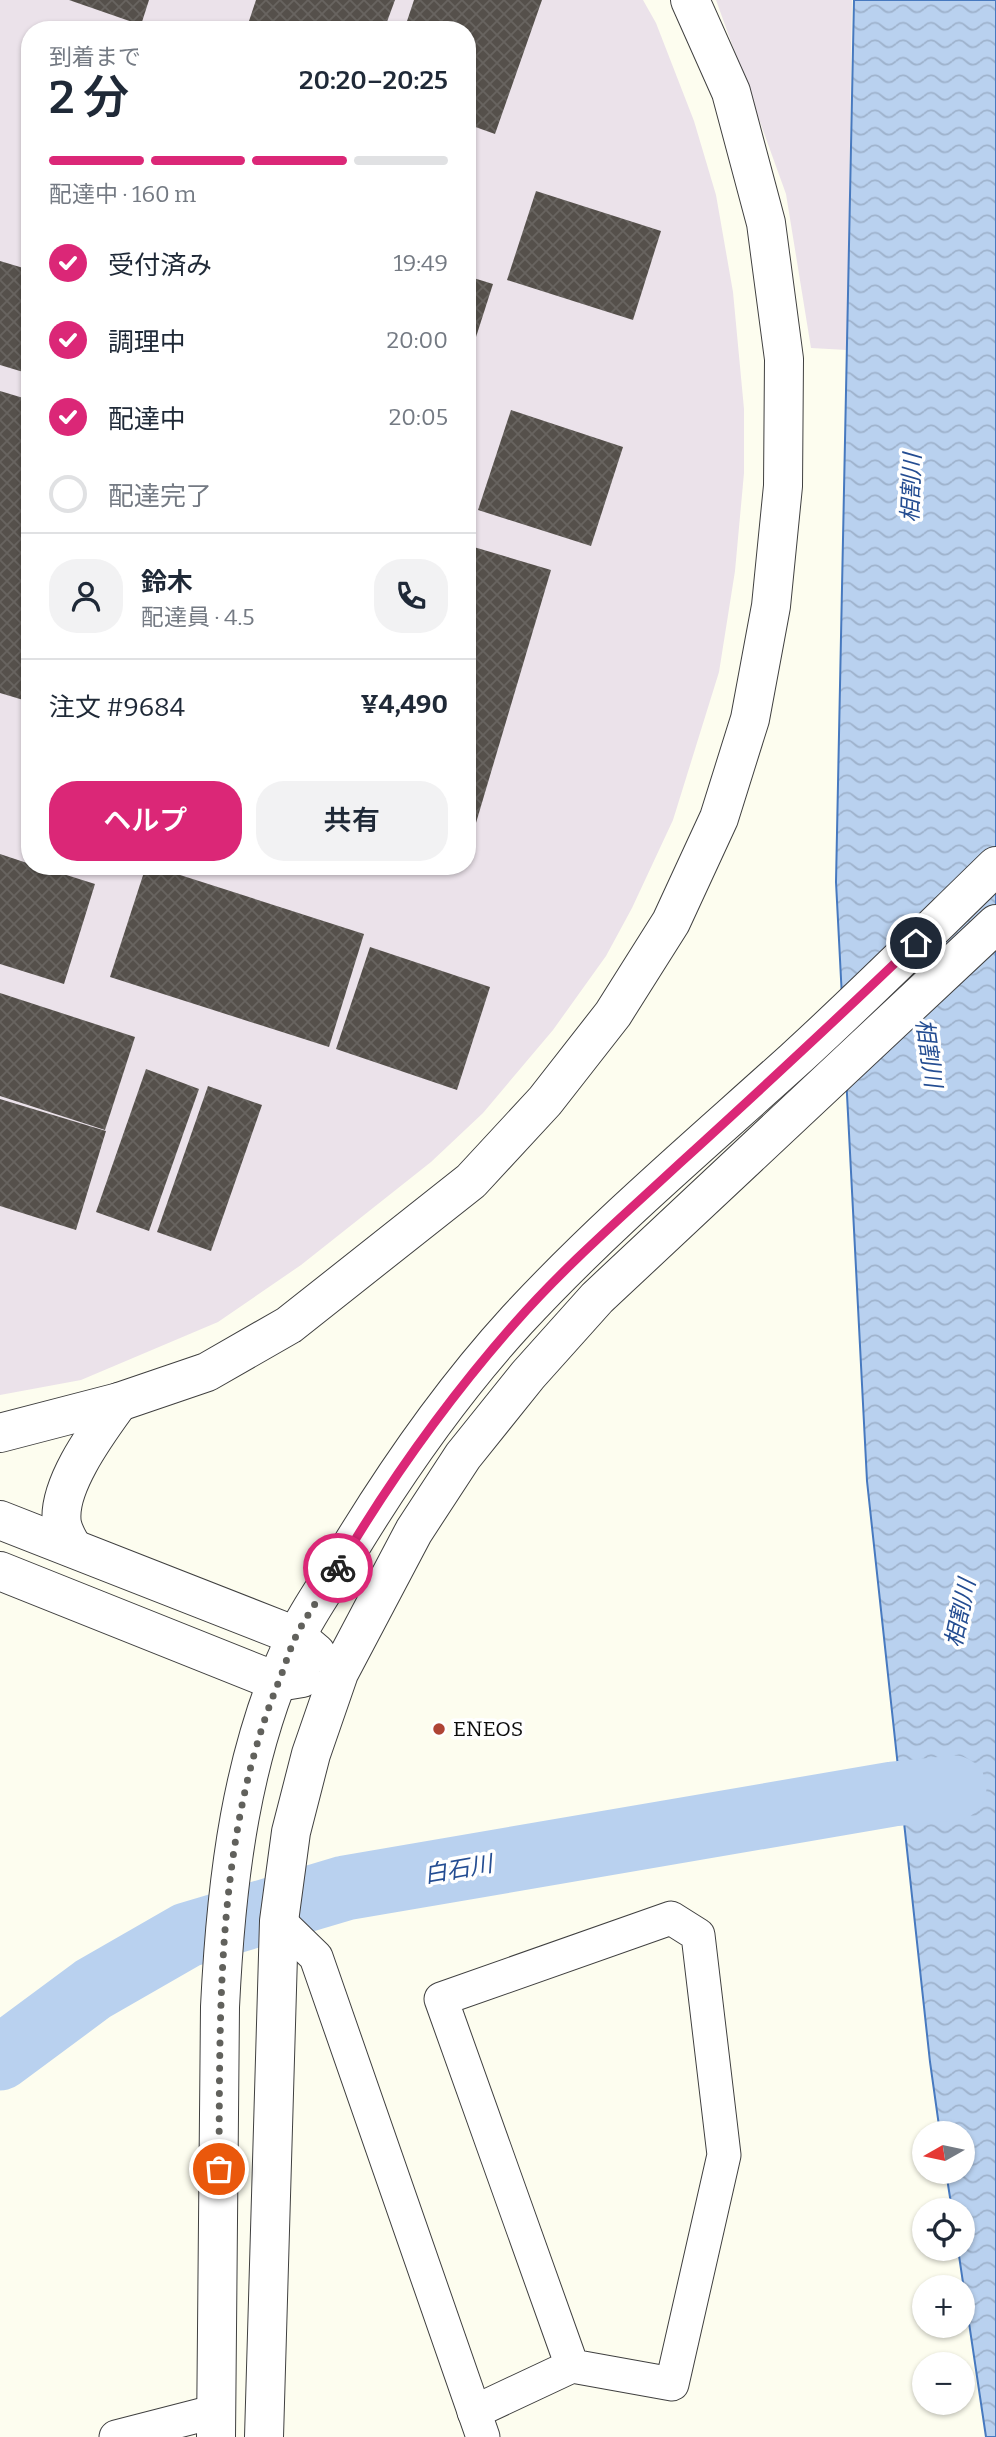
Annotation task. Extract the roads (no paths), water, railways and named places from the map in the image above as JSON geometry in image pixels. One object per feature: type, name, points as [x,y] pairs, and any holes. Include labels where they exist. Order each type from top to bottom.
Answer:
[{"type":"street","points":[[0,1433],[119,1402],[207,1372],[289,1325],[471,1181],[545,1101],[613,1014],[671,922],[719,818],[750,719],[771,606],[783,486],[784,359],[762,210],[731,92],[690,0]]},
{"type":"street","points":[[116,2437],[217,2424],[220,2007],[223,1946],[232,1861],[248,1775],[269,1706],[296,1636],[373,1509],[444,1409],[516,1322],[598,1238],[815,1040],[996,866]]},
{"type":"street","points":[[264,2437],[279,1922],[290,1832],[311,1754],[339,1673],[414,1531],[463,1457],[528,1375],[597,1298],[996,924]]},
{"type":"street","points":[[73,1548],[65,1535],[62,1522],[66,1494],[86,1447],[119,1402]]},
{"type":"street","points":[[0,1520],[296,1636],[339,1673]]},
{"type":"street","points":[[0,1571],[278,1682],[339,1673]]},
{"type":"street","points":[[279,1922],[316,1957],[479,2424],[572,2366],[672,2384],[724,2155],[698,1935],[671,1918],[441,1999],[572,2366]]},
{"type":"water","name":"相割川","points":[[854,0],[996,0],[996,2437],[986,2437],[971,2338],[975,2338],[975,2275],[962,2275],[960,2261],[975,2261],[975,2198],[950,2198],[948,2184],[975,2184],[975,2121],[938,2121],[867,1481],[836,882]]},
{"type":"waterway","name":"白石川","points":[[0,2058],[93,1989],[187,1935],[345,1888],[893,1794],[954,1788]]},
{"type":"place","name":"ENEOS","points":[[439,1729]]}]
